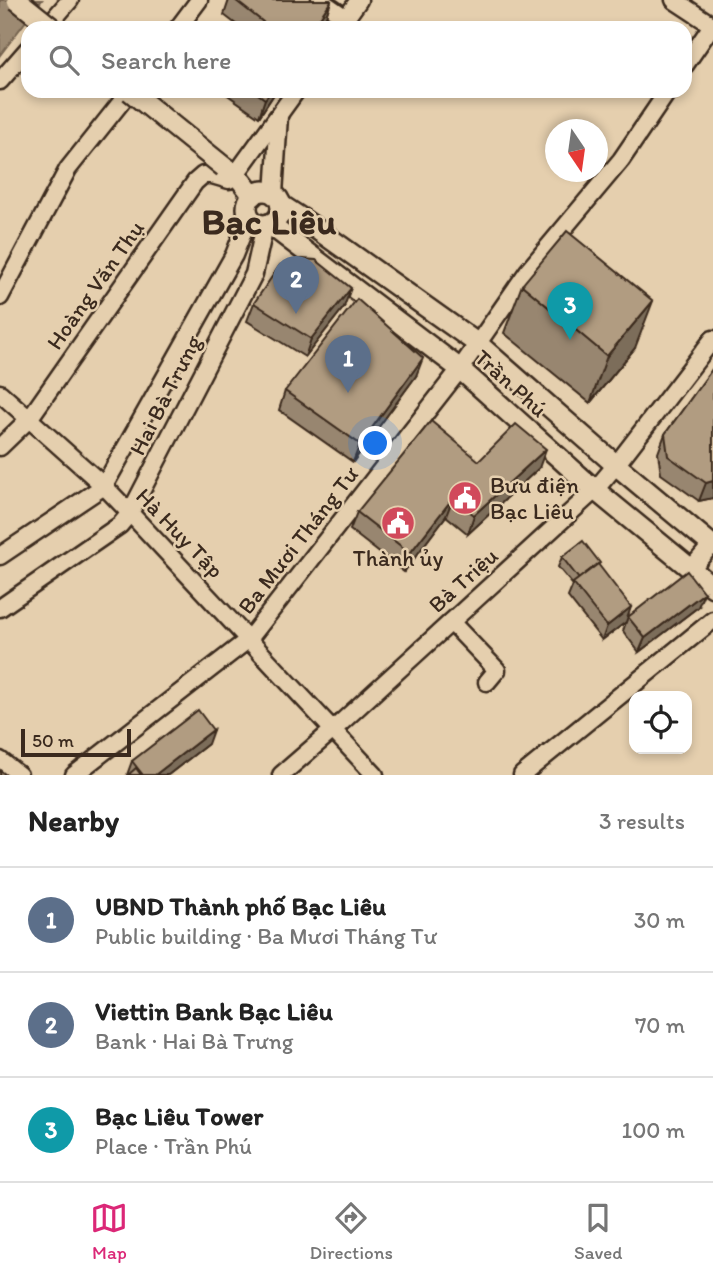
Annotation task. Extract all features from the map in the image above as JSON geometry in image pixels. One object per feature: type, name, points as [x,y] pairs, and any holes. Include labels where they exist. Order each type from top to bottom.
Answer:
[{"type":"main road","points":[[17,0],[43,21]]},
{"type":"main road","points":[[139,98],[230,170],[253,196]]},
{"type":"main road","points":[[264,191],[277,200],[278,218],[261,222],[247,205],[253,196],[264,191]]},
{"type":"main road","name":"Trần Phú","points":[[277,200],[478,344],[713,545]]},
{"type":"main road","name":"Trần Phú","points":[[261,222],[460,369],[595,491],[713,587]]},
{"type":"street","points":[[52,21],[70,0]]},
{"type":"street","points":[[183,21],[199,0]]},
{"type":"street","points":[[320,0],[340,21]]},
{"type":"street","points":[[343,21],[359,0]]},
{"type":"street","points":[[674,0],[713,24],[692,55]]},
{"type":"street","points":[[0,81],[21,57]]},
{"type":"street","points":[[0,297],[68,169],[124,98]]},
{"type":"street","points":[[230,170],[279,116],[291,98]]},
{"type":"street","name":"Ba Mươi Tháng Tư","points":[[74,775],[249,639],[460,369],[528,271],[621,160],[663,98]]},
{"type":"street","points":[[277,200],[279,116]]},
{"type":"street","name":"Hoàng Văn Thụ","points":[[0,447],[29,419],[195,182],[203,175],[229,180],[230,170]]},
{"type":"street","name":"Hai Bà Trưng","points":[[0,556],[104,486],[234,255],[261,222]]},
{"type":"street","name":"Hai Bà Trưng","points":[[0,608],[120,525],[130,513],[254,274],[261,222]]},
{"type":"street","name":"Bà Triệu","points":[[281,775],[595,491],[713,339]]},
{"type":"street","name":"Hà Huy Tập","points":[[0,393],[104,486],[375,775]]},
{"type":"street","points":[[691,569],[713,545]]},
{"type":"street","points":[[522,775],[713,620]]},
{"type":"street","points":[[452,622],[497,670],[487,682]]},
{"type":"street","points":[[0,760],[19,775]]},
{"type":"shaded area","points":[[0,0],[42,0],[26,21],[21,21],[21,28],[0,55]]},
{"type":"building","points":[[235,0],[331,1],[318,21],[262,21]]},
{"type":"building","points":[[567,231],[653,301],[607,356],[522,285]]},
{"type":"building","points":[[302,259],[316,260],[351,288],[311,339],[254,303],[280,265]]},
{"type":"building","points":[[357,299],[423,358],[360,444],[285,391]]},
{"type":"building","points":[[713,368],[713,481],[706,483],[668,456],[665,434]]},
{"type":"building","points":[[431,421],[479,461],[516,424],[546,449],[474,515],[453,498],[410,553],[357,512]]},
{"type":"building","points":[[583,541],[600,563],[579,579],[562,557]]},
{"type":"building","points":[[598,564],[631,607],[607,626],[573,583]]},
{"type":"building","points":[[687,571],[704,593],[645,638],[628,617]]},
{"type":"building","points":[[198,710],[213,730],[155,775],[143,775],[132,761]]},
{"type":"building","points":[[136,768],[141,775],[128,775]]},
{"type":"place","name":"Viettin Bank Bạc Liêu","points":[[296,314]]},
{"type":"place","name":"Bạc Liêu Tower","points":[[570,340]]},
{"type":"place","name":"UBND Thành phố Bạc Liêu","points":[[348,393]]},
{"type":"place","name":"Bưu điện Bạc Liêu","points":[[465,498]]},
{"type":"place","name":"Thành ủy","points":[[398,523]]},
{"type":"district","name":"Bạc Liêu","points":[[269,221]]}]
